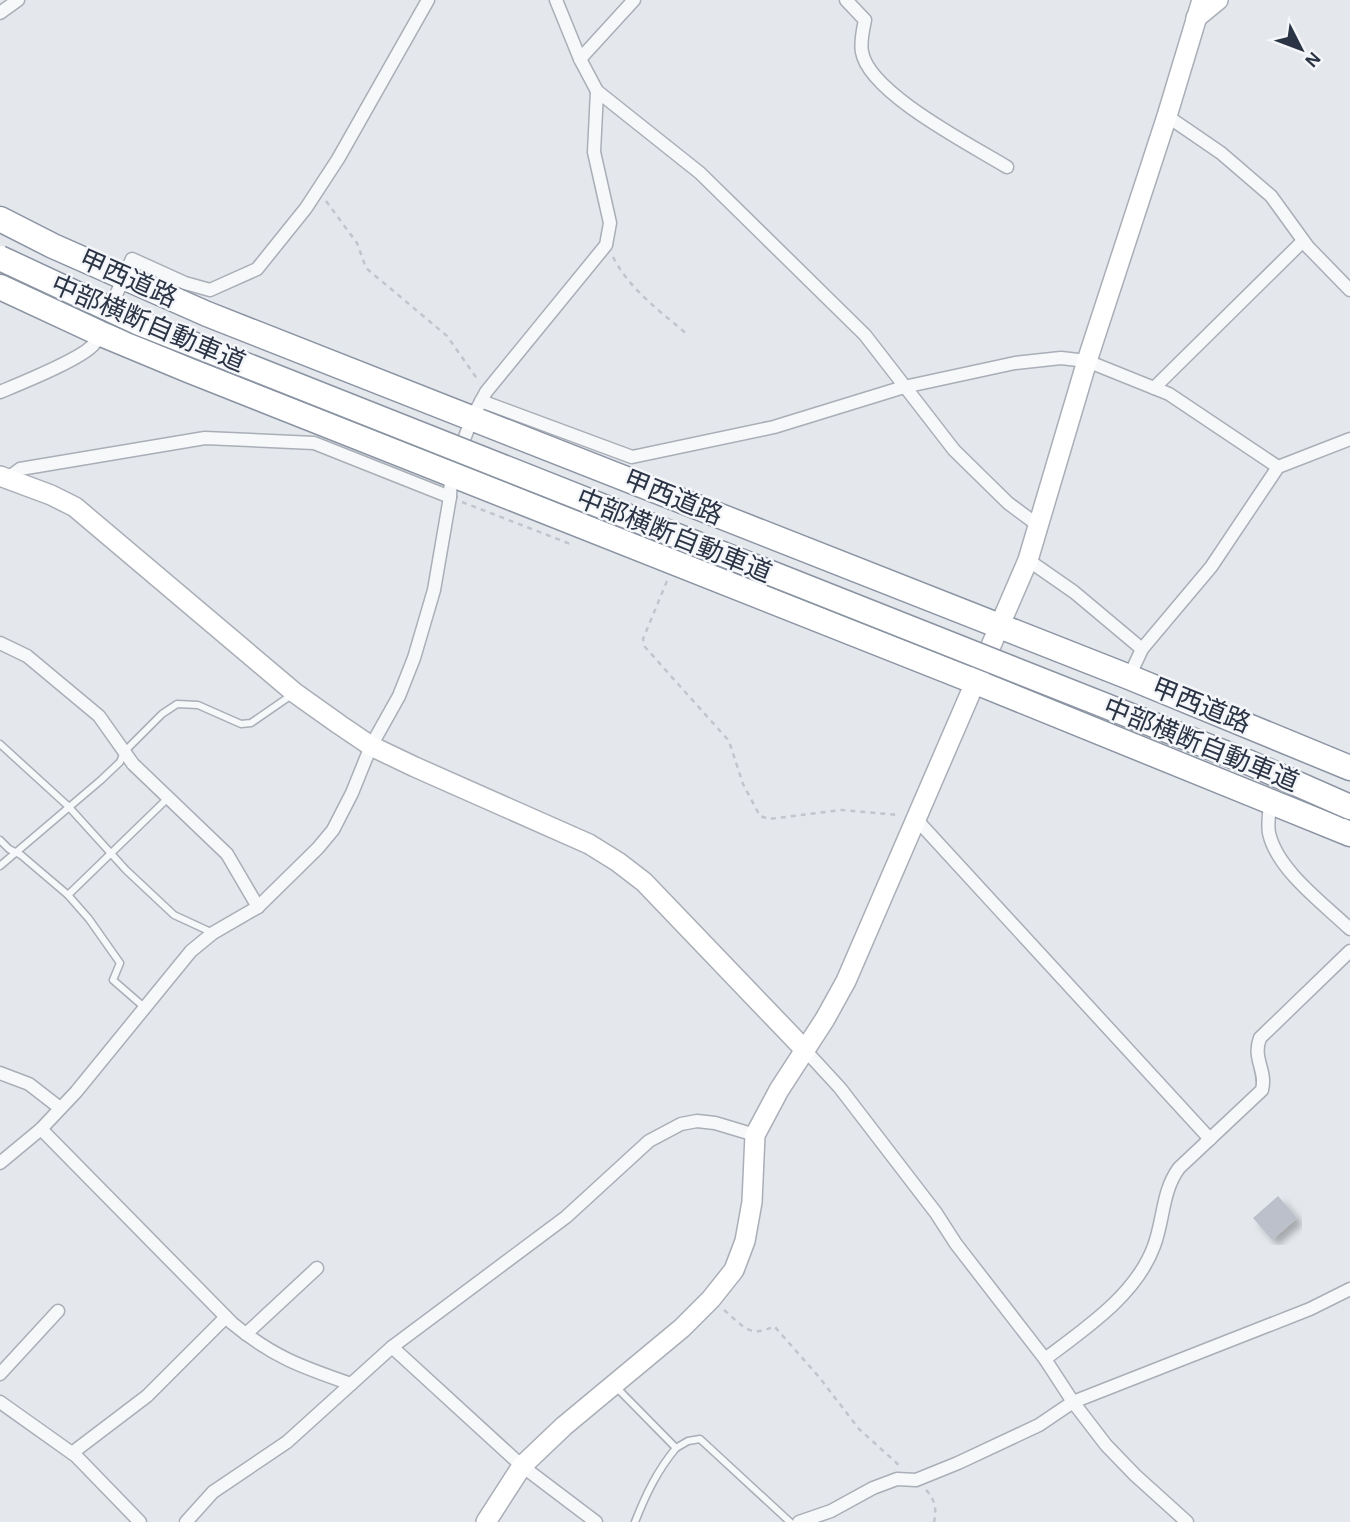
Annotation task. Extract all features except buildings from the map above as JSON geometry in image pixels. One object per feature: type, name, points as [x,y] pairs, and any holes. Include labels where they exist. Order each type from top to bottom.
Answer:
[{"type":"highway","name":"甲西道路","points":[[0,219],[53,246],[206,314],[479,404],[999,627],[1350,768]]},
{"type":"highway","name":"中部横断自動車道","points":[[0,258],[137,322],[1250,763],[1350,807]]},
{"type":"highway","name":"中部横断自動車道","points":[[0,270],[130,330],[1245,772],[1350,818]]},
{"type":"highway","points":[[0,288],[450,485],[976,682],[1350,834]]},
{"type":"street","points":[[0,13],[18,0]]},
{"type":"street","points":[[0,392],[34,378],[93,345],[132,259],[185,284],[210,290],[257,269],[338,159],[428,0]]},
{"type":"street","points":[[556,0],[580,59],[597,91],[700,173],[865,335],[954,450],[1008,503],[1039,526]]},
{"type":"street","points":[[580,59],[634,0]]},
{"type":"street","points":[[846,0],[865,20],[862,53],[883,87],[1007,167]]},
{"type":"street","points":[[486,1522],[522,1466],[681,1328],[711,1299],[734,1270],[745,1241],[752,1202],[755,1135],[779,1090],[846,981],[1028,560],[1087,362],[1199,9],[1219,0]]},
{"type":"street","points":[[0,1163],[41,1129],[60,1108],[191,951],[213,933],[258,907],[333,830],[415,658],[434,590],[450,485],[479,404],[606,245],[610,223],[594,152],[597,91]]},
{"type":"street","points":[[1167,116],[1221,153],[1271,196],[1303,241],[1350,290]]},
{"type":"street","points":[[1154,388],[1303,241]]},
{"type":"street","points":[[479,404],[632,457],[774,427],[904,387],[1014,363],[1061,358],[1087,362],[1169,394],[1278,467]]},
{"type":"street","points":[[4,477],[20,469],[205,438],[314,443],[450,485]]},
{"type":"street","points":[[1129,677],[1142,649],[1210,566],[1278,467],[1350,439]]},
{"type":"street","points":[[4,477],[75,507],[295,693],[371,746],[589,844],[644,883],[840,1088],[1045,1359],[1073,1402],[1121,1460],[1187,1522]]},
{"type":"street","points":[[1028,560],[1074,592],[1142,649]]},
{"type":"street","points":[[2,648],[27,656],[99,716],[133,764],[227,854],[258,907]]},
{"type":"street","points":[[1270,800],[1268,830],[1274,848],[1287,867],[1350,929]]},
{"type":"street","points":[[916,819],[1210,1139]]},
{"type":"street","points":[[1045,1359],[1100,1317],[1138,1275],[1153,1248],[1170,1180],[1179,1168],[1262,1090],[1265,1080],[1256,1049],[1260,1038],[1350,951]]},
{"type":"street","points":[[0,1073],[29,1084],[60,1108]]},
{"type":"street","points":[[186,1522],[213,1492],[287,1441],[391,1347],[566,1217],[649,1141],[664,1131],[697,1121],[715,1123],[755,1135]]},
{"type":"street","points":[[41,1129],[226,1317],[246,1334],[290,1363],[351,1384]]},
{"type":"street","points":[[246,1334],[317,1268]]},
{"type":"street","points":[[799,1522],[831,1511],[873,1488],[897,1479],[916,1480],[1039,1425],[1073,1402],[1299,1313],[1350,1289]]},
{"type":"street","points":[[0,1374],[58,1311]]},
{"type":"street","points":[[72,1453],[147,1396],[226,1317]]},
{"type":"street","points":[[391,1347],[522,1466],[596,1522]]},
{"type":"street","points":[[0,1402],[72,1453],[140,1522]]},
{"type":"lane","points":[[0,866],[120,762],[124,752],[162,714],[177,704],[198,705],[241,724],[251,723],[295,693]]},
{"type":"lane","points":[[0,744],[68,806],[110,853],[174,915],[213,933]]},
{"type":"lane","points":[[68,895],[168,797]]},
{"type":"lane","points":[[0,840],[68,895],[89,919],[120,963],[113,980],[144,1007]]},
{"type":"lane","points":[[613,1385],[676,1448]]},
{"type":"lane","points":[[635,1522],[660,1468],[676,1448],[688,1441],[700,1439],[790,1522]]},
{"type":"path","points":[[317,191],[357,243],[366,268],[447,336],[479,404]]},
{"type":"path","points":[[606,245],[621,273],[636,291],[688,335]]},
{"type":"path","points":[[450,485],[578,547]]},
{"type":"path","points":[[656,576],[668,581],[643,639],[645,647],[729,741],[743,784],[760,816],[769,819],[841,810],[906,815],[916,819]]},
{"type":"path","points":[[711,1299],[748,1331],[761,1333],[774,1326],[819,1377],[859,1429],[932,1496],[937,1512],[934,1522]]}]
